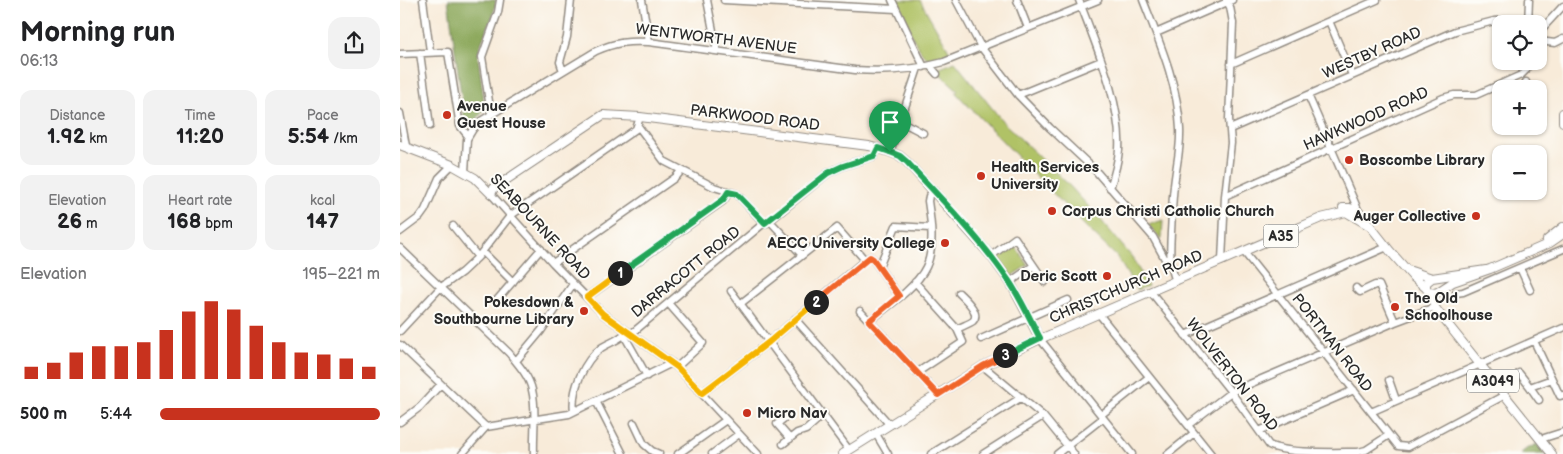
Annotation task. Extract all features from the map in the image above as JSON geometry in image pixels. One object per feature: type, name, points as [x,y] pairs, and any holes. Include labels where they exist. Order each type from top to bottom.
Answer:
[{"type":"main road","name":"PARKWOOD ROAD","points":[[491,194],[494,188],[603,114],[640,117],[878,148],[900,156],[907,162],[991,256],[1010,282],[1040,338]]},
{"type":"main road","name":"SEABOURNE ROAD","points":[[403,146],[465,172],[491,194]]},
{"type":"main road","name":"CHRISTCHURCH ROAD","points":[[846,452],[983,366],[1040,338],[1151,292],[1340,209],[1348,210]]},
{"type":"main road","points":[[1348,210],[1360,213],[1413,277],[1433,294],[1453,282],[1550,243],[1563,234]]},
{"type":"main road","points":[[1348,210],[1368,225]]},
{"type":"main road","points":[[1533,250],[1563,227]]},
{"type":"main road","points":[[1408,270],[1441,282],[1435,307]]},
{"type":"main road","points":[[1427,290],[1426,283],[1433,278],[1486,270]]},
{"type":"main road","name":"A3049","points":[[1427,290],[1435,307],[1552,454]]},
{"type":"street","points":[[423,0],[430,51]]},
{"type":"street","points":[[490,114],[482,57],[498,12],[500,0]]},
{"type":"street","points":[[562,71],[560,62],[567,37],[571,0]]},
{"type":"street","points":[[642,0],[649,42]]},
{"type":"street","points":[[707,0],[716,51]]},
{"type":"street","points":[[724,0],[896,9]]},
{"type":"street","points":[[892,0],[924,67],[937,74]]},
{"type":"street","points":[[956,0],[981,47],[1018,95],[1090,165],[1158,244],[1165,259],[1170,262]]},
{"type":"street","points":[[1018,0],[1028,28]]},
{"type":"street","name":"WENTWORTH AVENUE","points":[[468,136],[475,126],[490,114],[596,51],[613,43],[628,41],[649,42],[855,70],[874,71],[924,67],[1028,28],[1080,3],[1098,0]]},
{"type":"street","points":[[1143,0],[1156,33],[1176,96],[1180,128],[1179,157],[1174,184],[1170,243],[1170,262],[1176,281]]},
{"type":"street","points":[[1231,64],[1376,0]]},
{"type":"street","points":[[1528,15],[1529,0]]},
{"type":"street","points":[[1156,33],[1228,1],[1233,23],[1229,118],[1231,143],[1225,196],[1222,261]]},
{"type":"street","points":[[1080,3],[1101,61],[1114,104],[1119,130],[1119,151],[1110,188]]},
{"type":"street","points":[[1547,23],[1563,6]]},
{"type":"street","points":[[1329,21],[1352,74]]},
{"type":"street","name":"WESTBY ROAD","points":[[1230,129],[1441,36],[1474,25],[1492,22]]},
{"type":"street","points":[[1547,42],[1555,43],[1563,40]]},
{"type":"street","points":[[400,54],[430,51],[448,52],[460,126],[468,136],[465,153],[465,172]]},
{"type":"street","points":[[420,53],[430,126]]},
{"type":"street","points":[[1018,95],[1101,61]]},
{"type":"street","points":[[890,152],[900,121],[924,67]]},
{"type":"street","name":"HAWKWOOD ROAD","points":[[1225,196],[1443,98],[1454,95],[1476,95],[1521,75],[1526,70]]},
{"type":"street","points":[[1308,94],[1360,213]]},
{"type":"street","points":[[400,113],[403,146]]},
{"type":"street","points":[[400,331],[440,288],[462,272],[480,255],[510,216],[636,129],[640,117]]},
{"type":"street","points":[[900,121],[923,133]]},
{"type":"street","points":[[638,126],[664,161],[714,187],[737,194],[802,255]]},
{"type":"street","name":"DARRACOTT ROAD","points":[[574,410],[574,396],[590,360],[603,347],[627,333],[668,303],[821,178],[843,166],[874,156],[878,148]]},
{"type":"street","points":[[400,232],[420,217],[430,202],[440,178],[452,165]]},
{"type":"street","points":[[553,263],[676,177],[680,171]]},
{"type":"street","points":[[869,321],[916,282],[923,272],[929,259],[930,228],[928,201],[929,196],[934,191]]},
{"type":"street","points":[[587,297],[723,200],[728,192]]},
{"type":"street","name":"SEABOURNE ROAD","points":[[491,194],[553,263],[603,314],[674,365],[758,454]]},
{"type":"street","points":[[452,226],[480,255],[513,282]]},
{"type":"street","points":[[879,267],[896,226],[930,228]]},
{"type":"street","points":[[740,304],[837,228],[865,260]]},
{"type":"street","points":[[991,256],[1015,238],[1045,282]]},
{"type":"street","points":[[1158,244],[1170,243]]},
{"type":"street","points":[[1185,335],[1387,247]]},
{"type":"street","points":[[400,248],[516,361],[529,381],[532,390],[534,454]]},
{"type":"street","points":[[497,300],[541,249]]},
{"type":"street","points":[[1456,293],[1463,292],[1563,249]]},
{"type":"street","name":"PORTMAN ROAD","points":[[1244,252],[1398,446],[1402,448],[1408,447],[1505,395]]},
{"type":"street","points":[[702,393],[769,342],[870,257],[899,296]]},
{"type":"street","points":[[1010,282],[1033,266]]},
{"type":"street","points":[[1520,268],[1530,290]]},
{"type":"street","points":[[916,282],[957,329],[963,340],[963,344],[918,372]]},
{"type":"street","points":[[516,361],[537,337],[573,284]]},
{"type":"street","points":[[1356,288],[1360,292],[1379,285],[1395,322]]},
{"type":"street","points":[[731,291],[824,414],[846,452]]},
{"type":"street","name":"WOLVERTON ROAD","points":[[1151,292],[1275,450],[1291,454],[1362,451],[1389,435]]},
{"type":"street","points":[[957,329],[973,321],[975,317],[975,312],[959,293]]},
{"type":"street","points":[[981,339],[1068,300]]},
{"type":"street","points":[[462,454],[486,427],[563,415],[674,365],[703,343],[668,303]]},
{"type":"street","points":[[1188,425],[1231,392],[1395,322],[1435,307]]},
{"type":"street","points":[[860,311],[938,395]]},
{"type":"street","points":[[1099,314],[1211,454]]},
{"type":"street","points":[[795,319],[890,425]]},
{"type":"street","points":[[1371,412],[1563,328]]},
{"type":"street","points":[[627,333],[646,376]]},
{"type":"street","points":[[1040,338],[1132,454]]},
{"type":"street","points":[[1534,341],[1559,396]]},
{"type":"street","points":[[400,345],[486,427]]},
{"type":"street","points":[[983,366],[1043,416],[1074,454]]},
{"type":"street","points":[[1519,372],[1539,400]]},
{"type":"street","points":[[1058,454],[1149,377]]},
{"type":"street","points":[[1530,387],[1552,379]]},
{"type":"street","points":[[1389,380],[1396,400]]},
{"type":"street","points":[[400,422],[420,407],[442,384]]},
{"type":"street","points":[[1259,431],[1354,390]]},
{"type":"street","points":[[930,454],[1022,397]]},
{"type":"street","points":[[596,400],[623,454]]},
{"type":"street","points":[[784,444],[797,433],[806,430],[824,414]]},
{"type":"street","points":[[983,454],[1043,416]]},
{"type":"street","points":[[786,417],[777,424],[790,439]]},
{"type":"street","points":[[678,454],[726,420]]},
{"type":"street","points":[[634,423],[644,444],[659,454]]},
{"type":"street","points":[[1541,439],[1563,432]]},
{"type":"street","points":[[1168,454],[1194,433]]},
{"type":"street","points":[[712,454],[739,434]]},
{"type":"street","points":[[876,434],[888,454]]},
{"type":"green space","points":[[448,0],[496,0],[478,56],[485,109],[477,119],[465,123]]},
{"type":"green space","points":[[897,0],[920,0],[951,54],[934,60],[927,58],[917,44]]},
{"type":"green space","points":[[955,62],[1004,123],[1068,184],[1100,219],[1132,257],[1148,286],[1137,290],[1117,257],[956,93],[958,90],[939,73],[938,69]]},
{"type":"green space","points":[[1163,220],[1162,237],[1161,239],[1148,225]]},
{"type":"green space","points":[[1014,244],[1028,265],[1010,277],[997,257]]},
{"type":"green space","points":[[1537,444],[1545,454],[1520,454],[1526,449]]},
{"type":"place","name":"Avenue Guest House","points":[[447,115]]},
{"type":"place","name":"Boscombe Library","points":[[1349,160]]},
{"type":"place","name":"Health Services University","points":[[981,176]]},
{"type":"place","name":"Corpus Christi Catholic Church","points":[[1052,211]]},
{"type":"place","name":"Auger Collective","points":[[1476,216]]},
{"type":"place","name":"AECC University College","points":[[945,243]]},
{"type":"place","name":"Deric Scott","points":[[1107,276]]},
{"type":"place","name":"The Old Schoolhouse","points":[[1395,307]]},
{"type":"place","name":"Pokesdown & Southbourne Library","points":[[584,311]]},
{"type":"place","name":"Micro Nav","points":[[747,413]]},
{"type":"route","points":[[878,148],[890,152],[900,156],[907,162],[991,256],[1010,282],[1040,338],[983,366],[938,395],[869,321],[899,296],[870,257],[769,342],[702,393],[677,367],[603,314],[587,297],[723,200],[728,192],[737,194],[765,223],[828,173],[874,156],[878,148]]}]
